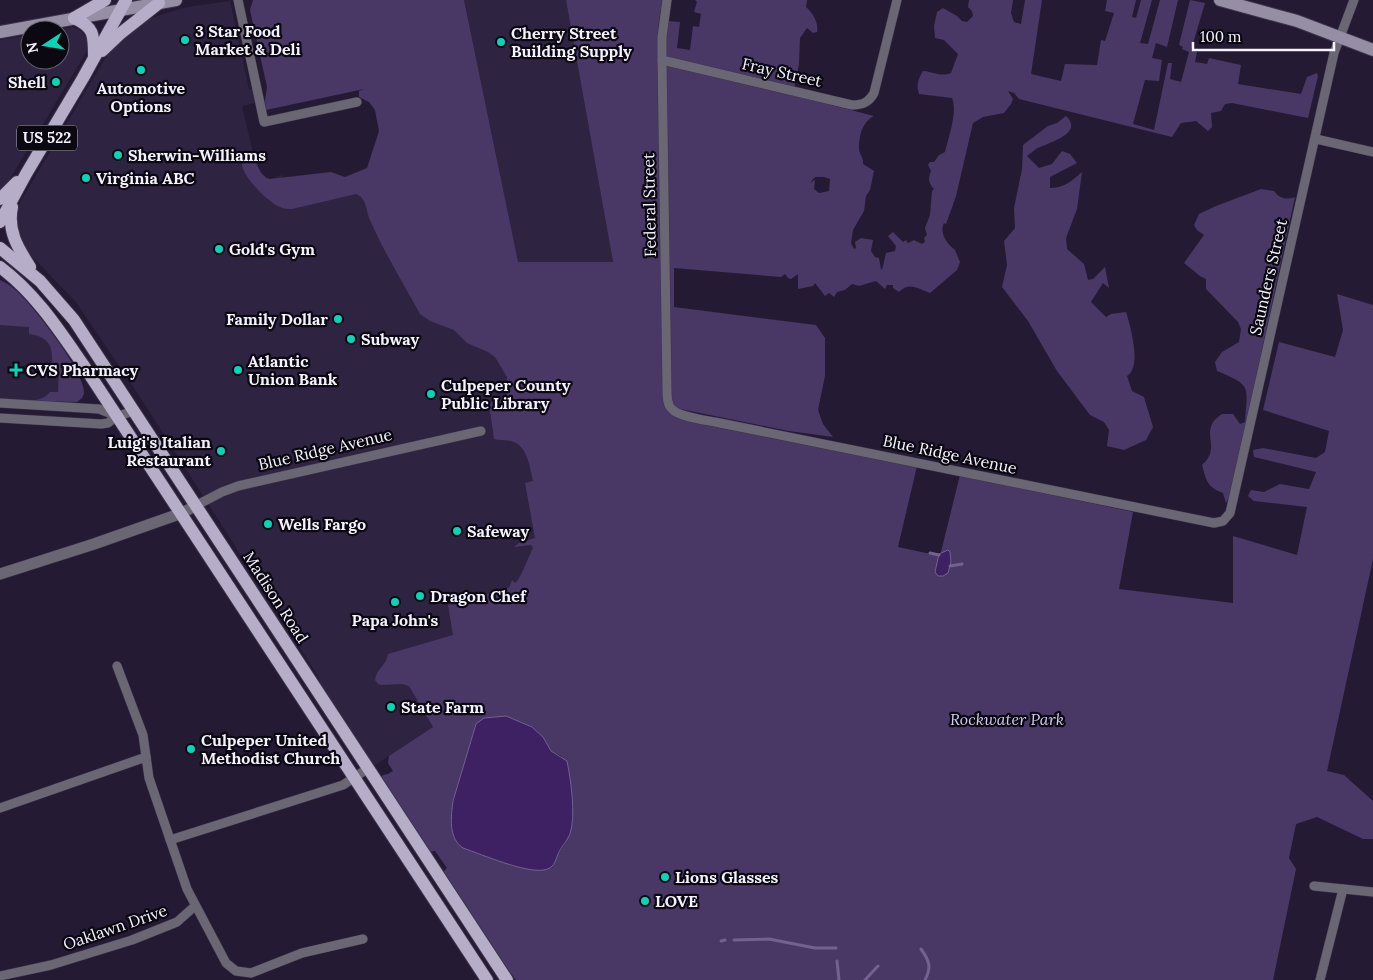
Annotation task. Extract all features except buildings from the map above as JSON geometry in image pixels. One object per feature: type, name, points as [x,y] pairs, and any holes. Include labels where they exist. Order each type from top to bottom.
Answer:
[{"type":"main road","points":[[74,18],[105,0]]},
{"type":"main road","points":[[0,32],[74,18],[123,5],[176,0]]},
{"type":"main road","points":[[1220,0],[1272,13],[1373,50]]},
{"type":"main road","points":[[94,58],[159,3]]},
{"type":"main road","name":"US 522","points":[[0,222],[123,5]]},
{"type":"main road","points":[[74,18],[86,23],[91,30],[94,39],[94,58]]},
{"type":"main road","name":"US 522","points":[[0,199],[26,174]]},
{"type":"main road","points":[[0,210],[15,195]]},
{"type":"main road","points":[[15,195],[10,216],[13,234],[34,275]]},
{"type":"main road","name":"Madison Road","points":[[0,248],[34,275],[74,320],[507,980]]},
{"type":"main road","name":"Madison Road","points":[[0,267],[27,290],[43,307],[182,513],[487,980]]},
{"type":"street","points":[[238,0],[264,122],[357,102]]},
{"type":"street","name":"Federal Street","points":[[667,0],[662,37],[662,60],[667,390],[671,409]]},
{"type":"street","name":"Fray Street","points":[[662,60],[852,105],[859,105],[871,98],[874,93],[897,0]]},
{"type":"street","name":"Saunders Street","points":[[1223,521],[1230,513],[1334,53],[1354,0]]},
{"type":"street","points":[[1316,139],[1373,152]]},
{"type":"street","points":[[0,403],[99,409],[117,416]]},
{"type":"street","name":"Blue Ridge Avenue","points":[[671,409],[683,415],[979,477],[1211,523],[1223,521]]},
{"type":"street","points":[[0,418],[101,424],[108,423],[117,416],[135,412]]},
{"type":"street","name":"Blue Ridge Avenue","points":[[0,574],[182,513],[222,492],[238,486],[481,431]]},
{"type":"street","points":[[117,666],[143,735],[149,778],[187,889],[226,963],[236,971],[244,973],[256,971],[302,953],[363,939]]},
{"type":"street","points":[[0,808],[146,757]]},
{"type":"street","points":[[170,840],[343,785],[368,768]]},
{"type":"street","points":[[1314,886],[1373,892]]},
{"type":"street","points":[[1320,980],[1343,889]]},
{"type":"street","name":"Oaklawn Drive","points":[[0,976],[51,965],[132,940],[177,922],[195,906]]},
{"type":"shaded area","points":[[464,0],[566,0],[613,262],[519,262],[546,390],[529,627],[391,654],[433,727],[372,767],[324,694],[318,676],[140,397],[76,302],[25,249],[15,223],[19,204],[110,50],[143,21],[187,7],[230,1],[249,89],[256,88],[259,102],[242,106],[255,161],[267,179],[282,175],[285,192],[497,160]]},
{"type":"shaded area","points":[[70,28],[78,29],[84,34],[87,39],[87,51],[0,195],[0,40],[20,37],[20,70],[70,70]]},
{"type":"shaded area","points":[[0,280],[13,288],[38,314],[76,368],[84,390],[83,396],[77,402],[0,400]]},
{"type":"shaded area","points":[[948,550],[951,562],[948,573],[938,576],[935,572],[939,554]]},
{"type":"shaded area","points":[[506,716],[532,727],[543,737],[551,751],[567,761],[572,798],[572,826],[570,834],[559,851],[554,864],[544,870],[526,869],[463,848],[458,844],[453,833],[451,820],[453,801],[476,724],[484,718]]},
{"type":"green space","name":"Rockwater Park","points":[[253,0],[464,0],[518,262],[613,262],[566,0],[663,0],[658,33],[657,66],[660,132],[664,402],[666,407],[674,416],[690,422],[917,466],[898,547],[940,556],[960,475],[1133,512],[1119,589],[1233,603],[1233,536],[1297,555],[1307,507],[1254,501],[1248,496],[1251,490],[1264,492],[1280,484],[1309,489],[1316,472],[1254,457],[1253,450],[1263,448],[1316,458],[1325,452],[1329,431],[1263,410],[1279,342],[1335,357],[1343,330],[1337,294],[1373,305],[1373,559],[1327,771],[1344,775],[1373,801],[1373,839],[1363,839],[1317,817],[1296,824],[1289,858],[1296,869],[1273,980],[516,980],[494,951],[443,872],[447,868],[435,851],[430,852],[381,778],[383,775],[393,771],[388,763],[389,756],[433,727],[409,686],[402,684],[381,685],[375,680],[388,654],[453,635],[448,605],[508,588],[512,580],[515,583],[520,577],[533,548],[531,545],[514,547],[519,543],[535,538],[525,483],[533,481],[528,459],[519,445],[514,442],[494,439],[489,403],[502,399],[508,393],[507,377],[495,357],[467,343],[454,330],[430,321],[420,314],[381,244],[360,196],[356,194],[292,209],[284,209],[269,200],[247,176],[242,165],[243,162],[251,160],[255,161],[262,174],[270,179],[331,172],[345,177],[367,168],[379,131],[375,110],[369,102],[359,97],[359,91],[364,89],[266,110],[267,87],[250,10]],"holes":[[[506,716],[532,727],[543,737],[551,751],[561,756],[568,765],[573,809],[572,824],[566,842],[559,853],[453,801],[476,724]]]},
{"type":"green space","points":[[695,0],[807,0],[806,7],[815,18],[817,32],[813,33],[807,28],[800,38],[799,64],[793,95],[874,116],[862,130],[859,151],[863,164],[874,171],[870,190],[866,196],[864,211],[853,230],[851,243],[854,249],[856,248],[855,242],[861,238],[873,240],[871,251],[875,257],[879,258],[882,270],[886,253],[895,251],[896,246],[888,236],[893,232],[903,242],[906,240],[908,243],[914,240],[922,244],[925,242],[924,238],[927,235],[925,228],[930,215],[932,191],[934,189],[929,179],[931,171],[928,165],[945,152],[953,118],[954,104],[952,98],[919,94],[918,85],[923,71],[940,74],[951,73],[958,54],[944,40],[935,38],[934,26],[937,12],[943,8],[962,21],[967,22],[973,16],[972,11],[968,7],[969,0],[1013,0],[1011,13],[1014,22],[1021,24],[1025,0],[1042,0],[1031,74],[1061,81],[1065,64],[1097,65],[1101,40],[1105,41],[1114,13],[1105,11],[1107,0],[1136,0],[1132,17],[1136,18],[1141,0],[1152,0],[1140,43],[1148,44],[1160,0],[1178,0],[1167,47],[1156,43],[1152,58],[1162,60],[1159,81],[1145,80],[1133,124],[1154,130],[1168,63],[1172,63],[1170,79],[1181,82],[1189,52],[1182,49],[1183,47],[1179,45],[1190,0],[1205,3],[1191,50],[1197,52],[1195,62],[1207,64],[1209,58],[1241,65],[1238,84],[1301,94],[1307,77],[1317,73],[1318,76],[1308,118],[1232,103],[1225,104],[1221,111],[1211,113],[1212,127],[1208,131],[1196,121],[1181,123],[1172,137],[1019,99],[1014,93],[1008,91],[1013,99],[1004,113],[983,117],[973,123],[956,196],[942,231],[949,245],[955,250],[960,262],[957,270],[930,293],[910,286],[899,292],[893,288],[893,285],[887,285],[885,289],[876,281],[859,286],[852,284],[845,290],[837,292],[834,297],[829,293],[825,296],[815,283],[813,286],[798,289],[798,274],[791,279],[785,274],[781,277],[674,268],[674,307],[816,325],[825,338],[825,376],[818,410],[823,424],[833,437],[789,431],[685,410],[677,408],[671,400],[667,198],[667,21],[680,22],[677,48],[690,50],[693,26],[699,27],[701,14],[694,12],[697,2]],"holes":[[[815,177],[830,179],[829,191],[819,193],[814,189],[815,180],[810,183]]]},
{"type":"green space","points":[[1066,116],[1071,122],[1071,128],[1068,133],[1036,149],[1027,156],[1039,168],[1052,164],[1062,151],[1070,154],[1077,163],[1050,177],[1050,188],[1064,185],[1082,172],[1077,209],[1066,238],[1067,249],[1084,264],[1088,280],[1093,279],[1105,267],[1109,288],[1103,283],[1091,302],[1106,317],[1111,314],[1126,312],[1130,324],[1135,358],[1132,371],[1127,376],[1132,391],[1144,397],[1153,427],[1146,440],[1124,450],[1107,446],[1109,430],[1104,422],[1090,415],[1057,371],[1028,321],[1002,287],[1007,265],[1004,241],[1015,228],[1014,208],[1022,169],[1023,145],[1048,126],[1057,123]]},
{"type":"green space","points":[[1261,189],[1274,191],[1283,198],[1295,197],[1231,493],[1226,503],[1223,493],[1208,482],[1202,465],[1210,454],[1210,433],[1215,420],[1222,414],[1233,414],[1240,424],[1245,422],[1247,394],[1245,389],[1237,380],[1217,371],[1215,362],[1222,352],[1239,342],[1241,329],[1238,322],[1206,289],[1206,279],[1184,263],[1204,235],[1194,225],[1199,214]]},
{"type":"green space","points":[[0,280],[12,287],[32,307],[67,354],[82,383],[84,395],[77,402],[0,400],[0,398],[34,400],[46,396],[50,392],[58,392],[59,366],[52,365],[52,352],[48,343],[41,337],[29,334],[29,327],[0,325]]},
{"type":"waterway","points":[[930,553],[939,555]]},
{"type":"waterway","points":[[950,566],[962,564]]},
{"type":"waterway","points":[[734,940],[769,939],[815,948],[836,948]]},
{"type":"waterway","points":[[721,941],[725,940]]},
{"type":"waterway","points":[[921,949],[929,964],[925,980]]},
{"type":"waterway","points":[[837,961],[839,980]]},
{"type":"waterway","points":[[865,980],[878,966]]},
{"type":"place","name":"3 Star Food Market & Deli","points":[[185,40]]},
{"type":"place","name":"Cherry Street Building Supply","points":[[501,42]]},
{"type":"place","name":"Automotive Options","points":[[141,70]]},
{"type":"place","name":"Shell","points":[[56,82]]},
{"type":"place","name":"Sherwin-Williams","points":[[118,155]]},
{"type":"place","name":"Virginia ABC","points":[[86,178]]},
{"type":"place","name":"Gold's Gym","points":[[219,249]]},
{"type":"place","name":"Family Dollar","points":[[338,319]]},
{"type":"place","name":"Subway","points":[[351,339]]},
{"type":"place","name":"CVS Pharmacy","points":[[16,370]]},
{"type":"place","name":"Atlantic Union Bank","points":[[238,370]]},
{"type":"place","name":"Culpeper County Public Library","points":[[431,394]]},
{"type":"place","name":"Luigi's Italian Restaurant","points":[[221,451]]},
{"type":"place","name":"Wells Fargo","points":[[268,524]]},
{"type":"place","name":"Safeway","points":[[457,531]]},
{"type":"place","name":"Dragon Chef","points":[[420,596]]},
{"type":"place","name":"Papa John's","points":[[395,602]]},
{"type":"place","name":"State Farm","points":[[391,707]]},
{"type":"place","name":"Culpeper United Methodist Church","points":[[191,749]]},
{"type":"place","name":"Lions Glasses","points":[[665,877]]},
{"type":"place","name":"LOVE","points":[[645,901]]}]
